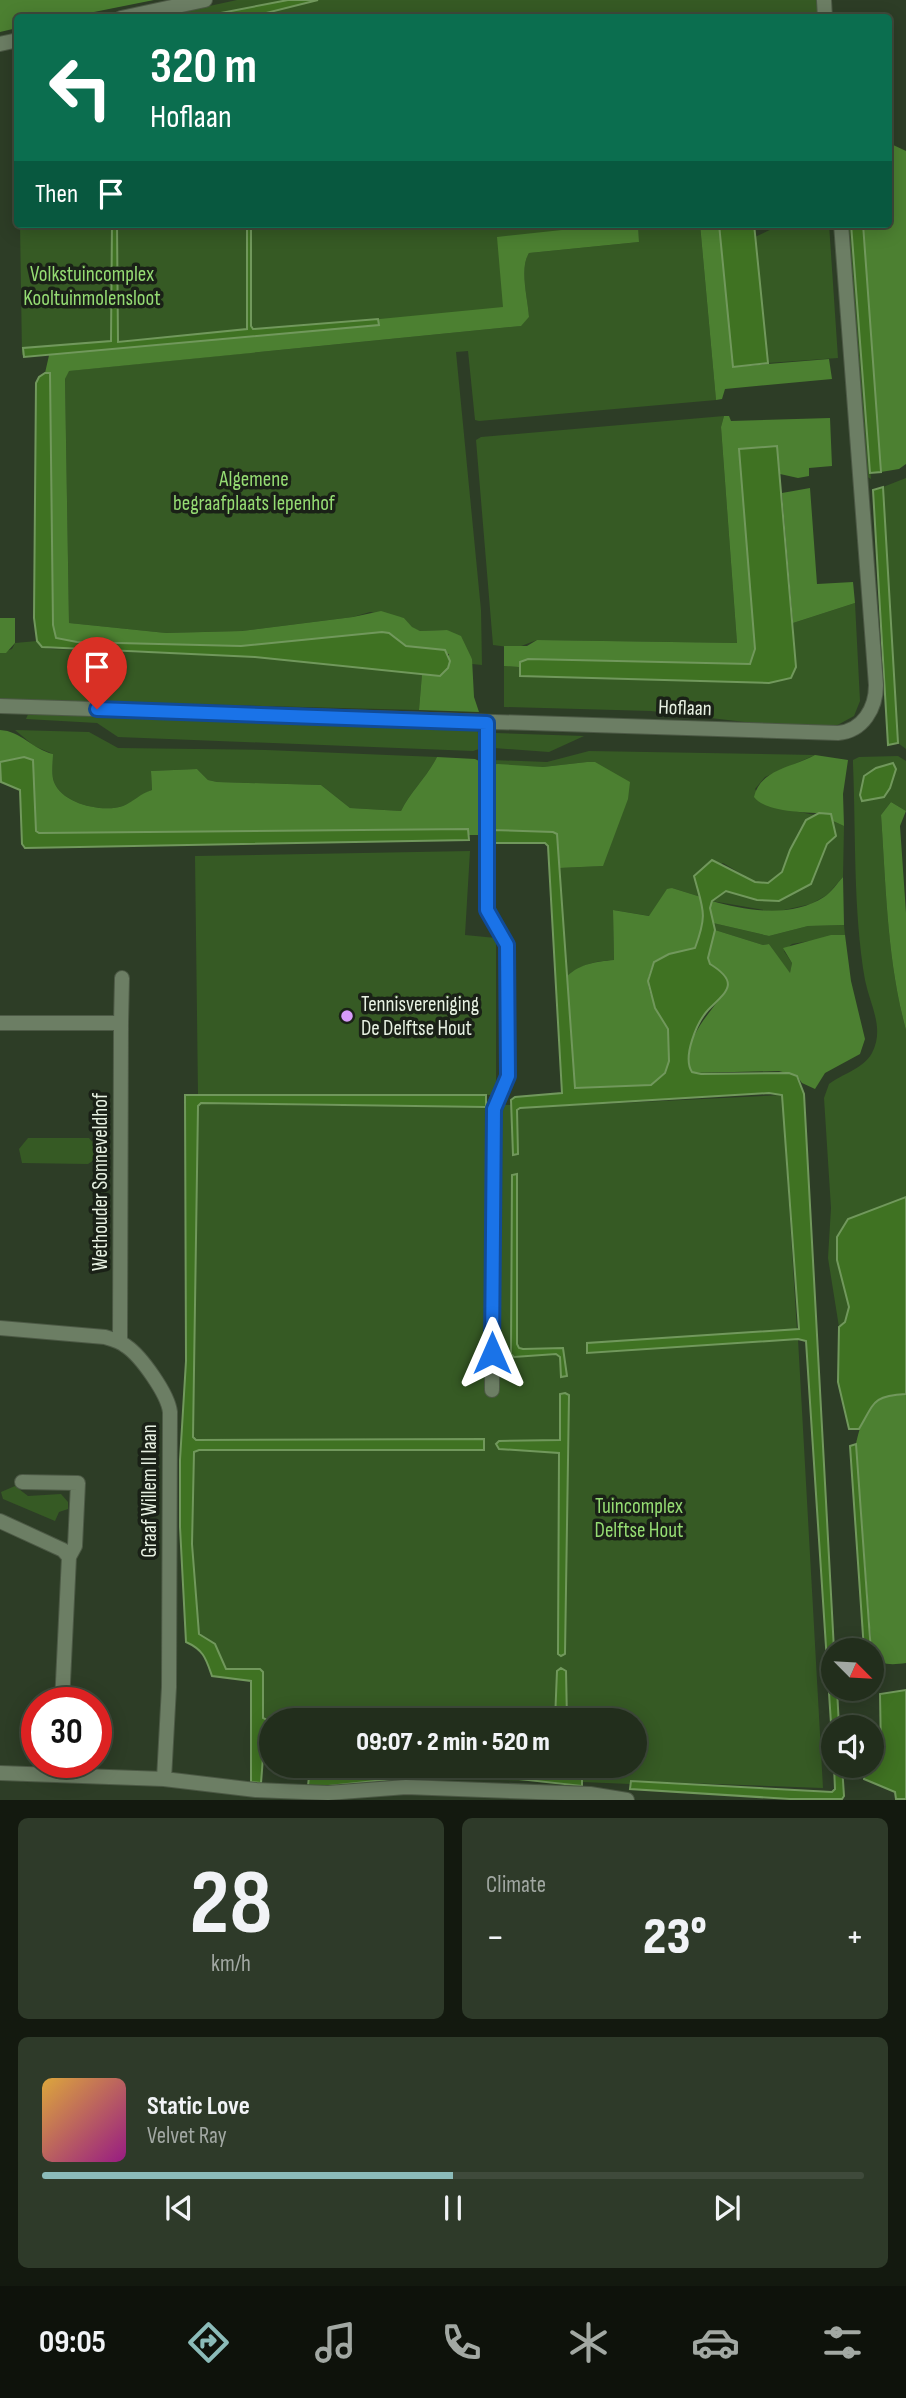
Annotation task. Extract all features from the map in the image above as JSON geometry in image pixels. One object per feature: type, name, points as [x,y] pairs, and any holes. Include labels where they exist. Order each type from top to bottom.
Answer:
[{"type":"street","points":[[140,14],[205,0]]},
{"type":"street","name":"Hoflaan","points":[[0,706],[487,723],[843,733],[853,730],[867,716],[876,697],[876,685],[841,228]]},
{"type":"street","points":[[487,723],[487,910],[507,945],[508,1076],[494,1109],[492,1390]]},
{"type":"street","name":"Wethouder Sonneveldhof","points":[[120,1342],[122,978]]},
{"type":"street","points":[[0,1023],[121,1023]]},
{"type":"street","points":[[0,1328],[105,1337],[120,1342]]},
{"type":"street","name":"Graaf Willem II laan","points":[[120,1342],[133,1352],[170,1407],[169,1687],[164,1779]]},
{"type":"street","points":[[22,1482],[78,1483],[75,1546],[66,1554],[62,1687]]},
{"type":"street","points":[[0,1521],[66,1554]]},
{"type":"street","points":[[0,1773],[21,1772]]},
{"type":"street","points":[[112,1774],[164,1779],[256,1795],[407,1787],[590,1794],[627,1800]]},
{"type":"green space","points":[[237,0],[817,0],[818,14],[172,14]]},
{"type":"green space","name":"Volkstuincomplex Kooltuinmolensloot","points":[[20,228],[605,228],[508,247],[513,310],[22,355]]},
{"type":"green space","name":"Algemene begraafplaats Iepenhof","points":[[638,228],[700,228],[716,400],[479,421],[475,420],[468,351],[456,352],[481,610],[482,665],[472,664],[472,659],[447,630],[420,631],[412,628],[404,618],[370,612],[353,617],[242,631],[166,633],[69,623],[65,379],[68,371],[520,326],[529,317],[524,275],[529,253],[639,242]]},
{"type":"green space","points":[[774,228],[829,228],[838,358],[768,363],[755,237]]},
{"type":"green space","points":[[845,228],[851,228],[871,479],[864,475]]},
{"type":"green space","points":[[724,416],[721,427],[737,643],[537,640],[516,648],[493,645],[476,440],[481,437]]},
{"type":"green space","points":[[906,478],[906,749],[898,743],[883,487]]},
{"type":"green space","points":[[855,603],[860,701],[854,716],[832,728],[797,728],[651,711],[504,707],[504,666],[519,667],[520,676],[769,683],[796,667],[793,623]]},
{"type":"green space","points":[[37,641],[42,647],[51,649],[255,657],[422,674],[419,710],[0,699],[0,653],[12,649],[15,643]]},
{"type":"green space","points":[[29,712],[476,726],[480,739],[479,749],[473,751],[118,737],[97,723],[26,719]]},
{"type":"green space","points":[[15,730],[89,732],[118,748],[266,750],[437,757],[401,811],[350,808],[321,785],[217,782],[208,780],[197,769],[151,771],[152,790],[123,806],[105,808],[84,805],[58,790],[52,772],[53,754],[34,746]]},
{"type":"green space","points":[[496,733],[584,736],[549,752],[494,748]]},
{"type":"green space","points":[[589,751],[815,755],[765,777],[755,789],[768,806],[815,815],[801,828],[782,872],[768,883],[755,882],[723,863],[694,876],[701,897],[672,888],[650,916],[613,910],[614,960],[589,964],[567,976],[559,868],[603,866],[587,762],[543,767],[486,765],[492,760],[547,762]]},
{"type":"green space","points":[[898,756],[906,761],[906,811],[891,802],[881,815],[891,950],[906,1030],[906,1197],[879,1209],[845,1292],[849,1307],[845,1322],[839,1327],[828,1258],[831,1208],[824,1098],[829,1084],[868,1059],[876,1044],[877,1035],[865,980],[858,926],[853,760],[859,757]]},
{"type":"green space","points":[[833,821],[844,826],[843,877],[827,895],[811,904],[775,912],[712,901],[726,891],[757,900],[779,901],[812,883],[827,844],[836,836]]},
{"type":"green space","name":"Tennisvereniging De Delftse Hout","points":[[470,851],[465,935],[496,938],[496,1095],[198,1095],[195,856]]},
{"type":"green space","points":[[713,923],[769,936],[808,926],[844,925],[845,935],[792,944],[784,951],[792,963],[790,974],[769,944],[763,945],[715,930]]},
{"type":"green space","name":"Tuincomplex Delftse Hout","points":[[782,1095],[797,1330],[588,1343],[588,1353],[798,1339],[823,1788],[631,1781],[630,1784],[582,1782],[582,1778],[647,1778],[647,1708],[567,1708],[566,1671],[557,1672],[556,1708],[263,1708],[263,1672],[260,1669],[226,1669],[212,1643],[199,1634],[192,1544],[194,1452],[484,1450],[484,1440],[196,1440],[193,1437],[198,1105],[511,1105],[513,1155],[518,1154],[519,1108]]},
{"type":"green space","points":[[28,1138],[89,1138],[100,1151],[97,1158],[88,1164],[22,1163],[19,1149]]},
{"type":"green space","points":[[15,1486],[28,1496],[61,1494],[68,1502],[68,1509],[59,1512],[55,1521],[3,1499],[1,1492]]},
{"type":"green space","points":[[402,1778],[518,1778],[542,1781]]},
{"type":"shaded area","points":[[0,0],[154,0],[84,14],[14,14],[14,29],[0,32]]},
{"type":"shaded area","points":[[288,0],[318,0],[262,14],[216,14]]},
{"type":"shaded area","points":[[892,144],[906,151],[906,464],[899,469],[881,472],[863,228],[892,228]]},
{"type":"shaded area","points":[[112,228],[117,228],[118,342],[247,329],[247,228],[251,228],[253,329],[378,319],[379,325],[24,357],[23,348],[111,341]]},
{"type":"shaded area","points":[[581,228],[638,228],[639,242],[529,253],[524,275],[529,317],[521,326],[69,371],[65,379],[69,623],[166,633],[242,631],[381,611],[404,618],[420,631],[447,630],[461,636],[472,659],[474,697],[479,712],[419,710],[422,674],[440,676],[448,668],[449,654],[406,646],[382,632],[241,646],[77,642],[55,638],[50,373],[45,373],[50,351],[503,307],[497,237]]},
{"type":"shaded area","points":[[700,228],[719,228],[733,367],[829,359],[832,379],[725,389],[722,399],[716,400]]},
{"type":"shaded area","points":[[719,228],[754,228],[768,363],[733,367]]},
{"type":"shaded area","points":[[851,228],[863,228],[881,472],[870,473]]},
{"type":"shaded area","points":[[45,373],[50,373],[53,625],[56,638],[77,642],[241,646],[382,632],[389,633],[406,646],[445,650],[450,661],[448,668],[440,676],[255,657],[42,647],[37,641],[34,618],[36,383]]},
{"type":"shaded area","points":[[724,416],[729,416],[731,421],[830,418],[832,466],[809,468],[809,476],[798,478],[780,474],[777,446],[739,449],[755,649],[750,664],[529,659],[521,662],[519,667],[504,666],[504,646],[527,646],[537,640],[737,643],[721,427]]},
{"type":"shaded area","points":[[777,446],[796,667],[791,678],[769,683],[520,676],[520,662],[528,659],[750,664],[755,649],[739,449]]},
{"type":"shaded area","points":[[883,487],[898,743],[888,745],[873,490]]},
{"type":"shaded area","points":[[810,488],[817,584],[853,582],[855,603],[793,623],[782,493]]},
{"type":"shaded area","points":[[0,618],[15,618],[15,643],[6,653],[0,653]]},
{"type":"shaded area","points":[[0,730],[14,733],[53,754],[54,782],[65,796],[84,805],[105,808],[123,806],[152,790],[151,771],[197,769],[208,780],[217,782],[321,785],[350,808],[401,811],[437,757],[475,759],[479,761],[478,835],[468,835],[468,829],[39,834],[36,831],[24,757],[0,762]]},
{"type":"shaded area","points":[[815,755],[848,760],[843,794],[844,826],[833,821],[831,814],[769,807],[754,797],[757,788],[770,775]]},
{"type":"shaded area","points":[[24,757],[33,760],[36,831],[39,833],[468,829],[469,840],[25,848],[22,844],[20,790],[1,782],[0,762]]},
{"type":"shaded area","points":[[595,762],[630,782],[628,799],[603,866],[559,868],[557,835],[491,830],[486,765],[543,767]]},
{"type":"shaded area","points":[[893,763],[896,769],[884,797],[862,801],[860,795],[864,776],[876,768]]},
{"type":"shaded area","points":[[891,802],[906,811],[900,826],[906,913],[906,1030],[895,977],[886,896],[881,815]]},
{"type":"shaded area","points":[[819,813],[831,814],[836,836],[827,844],[811,884],[779,901],[757,900],[726,891],[712,901],[710,908],[715,930],[708,958],[710,964],[720,971],[728,982],[725,993],[699,1023],[692,1040],[689,1066],[692,1072],[701,1074],[789,1073],[797,1076],[804,1094],[833,1638],[825,1638],[806,1341],[798,1339],[587,1353],[587,1343],[799,1329],[782,1095],[769,1093],[520,1108],[517,1110],[518,1154],[513,1155],[511,1100],[515,1097],[562,1093],[548,846],[545,843],[491,843],[491,830],[557,834],[575,1088],[651,1085],[665,1073],[669,1061],[668,1029],[655,1008],[648,981],[654,962],[669,954],[695,948],[702,927],[703,912],[694,876],[712,860],[755,882],[768,883],[782,872],[806,820]]},
{"type":"shaded area","points":[[843,877],[844,925],[808,926],[769,936],[713,923],[710,908],[712,901],[754,910],[798,908],[824,897]]},
{"type":"shaded area","points":[[672,888],[701,897],[705,920],[695,948],[669,954],[654,961],[649,977],[651,994],[669,1034],[669,1060],[664,1076],[652,1085],[644,1087],[575,1089],[567,976],[583,966],[614,960],[613,910],[649,916],[667,889]]},
{"type":"shaded area","points":[[715,930],[763,945],[769,944],[790,973],[792,963],[783,948],[831,935],[845,935],[851,981],[865,1039],[860,1054],[825,1073],[815,1089],[802,1083],[797,1076],[779,1071],[692,1073],[688,1062],[692,1039],[728,988],[722,973],[709,964]]},
{"type":"shaded area","points":[[185,1095],[486,1095],[486,1107],[201,1103],[198,1106],[193,1437],[196,1440],[484,1439],[484,1450],[194,1452],[192,1544],[199,1634],[215,1644],[226,1669],[260,1669],[263,1672],[263,1708],[259,1708],[261,1783],[251,1782],[251,1681],[212,1676],[204,1656],[186,1642],[180,1527],[180,1460],[186,1361]]},
{"type":"shaded area","points":[[517,1174],[517,1344],[523,1349],[563,1348],[567,1376],[561,1377],[560,1357],[556,1354],[514,1357],[511,1354],[512,1175]]},
{"type":"shaded area","points":[[906,1197],[906,1394],[880,1399],[859,1429],[849,1429],[838,1382],[839,1327],[845,1322],[849,1307],[837,1260],[837,1237],[848,1219]]},
{"type":"shaded area","points":[[560,1394],[569,1395],[565,1654],[561,1656],[558,1654],[559,1453],[499,1449],[496,1444],[499,1441],[560,1440]]},
{"type":"shaded area","points":[[885,1394],[906,1394],[906,1663],[891,1664],[884,1663],[884,1638],[871,1638],[856,1444],[865,1416],[877,1398]]},
{"type":"shaded area","points":[[856,1444],[870,1638],[863,1638],[850,1446]]},
{"type":"shaded area","points":[[561,1668],[566,1671],[567,1708],[555,1708],[557,1671]]},
{"type":"shaded area","points":[[906,1690],[906,1799],[896,1799],[895,1792],[864,1779],[884,1778],[884,1715],[880,1715],[880,1701],[884,1701],[884,1693]]},
{"type":"shaded area","points":[[830,1701],[838,1701],[838,1715],[830,1715]]},
{"type":"shaded area","points":[[309,1778],[403,1778],[319,1787],[308,1786]]},
{"type":"shaded area","points":[[582,1778],[582,1786],[518,1779]]},
{"type":"shaded area","points":[[835,1778],[843,1778],[842,1799],[790,1799],[630,1789],[631,1781],[832,1792],[835,1789]]},
{"type":"place","name":"Tennisvereniging De Delftse Hout","points":[[347,1016]]},
{"type":"route","points":[[97,709],[487,723],[487,910],[507,945],[508,1076],[494,1109],[492,1353]]}]
